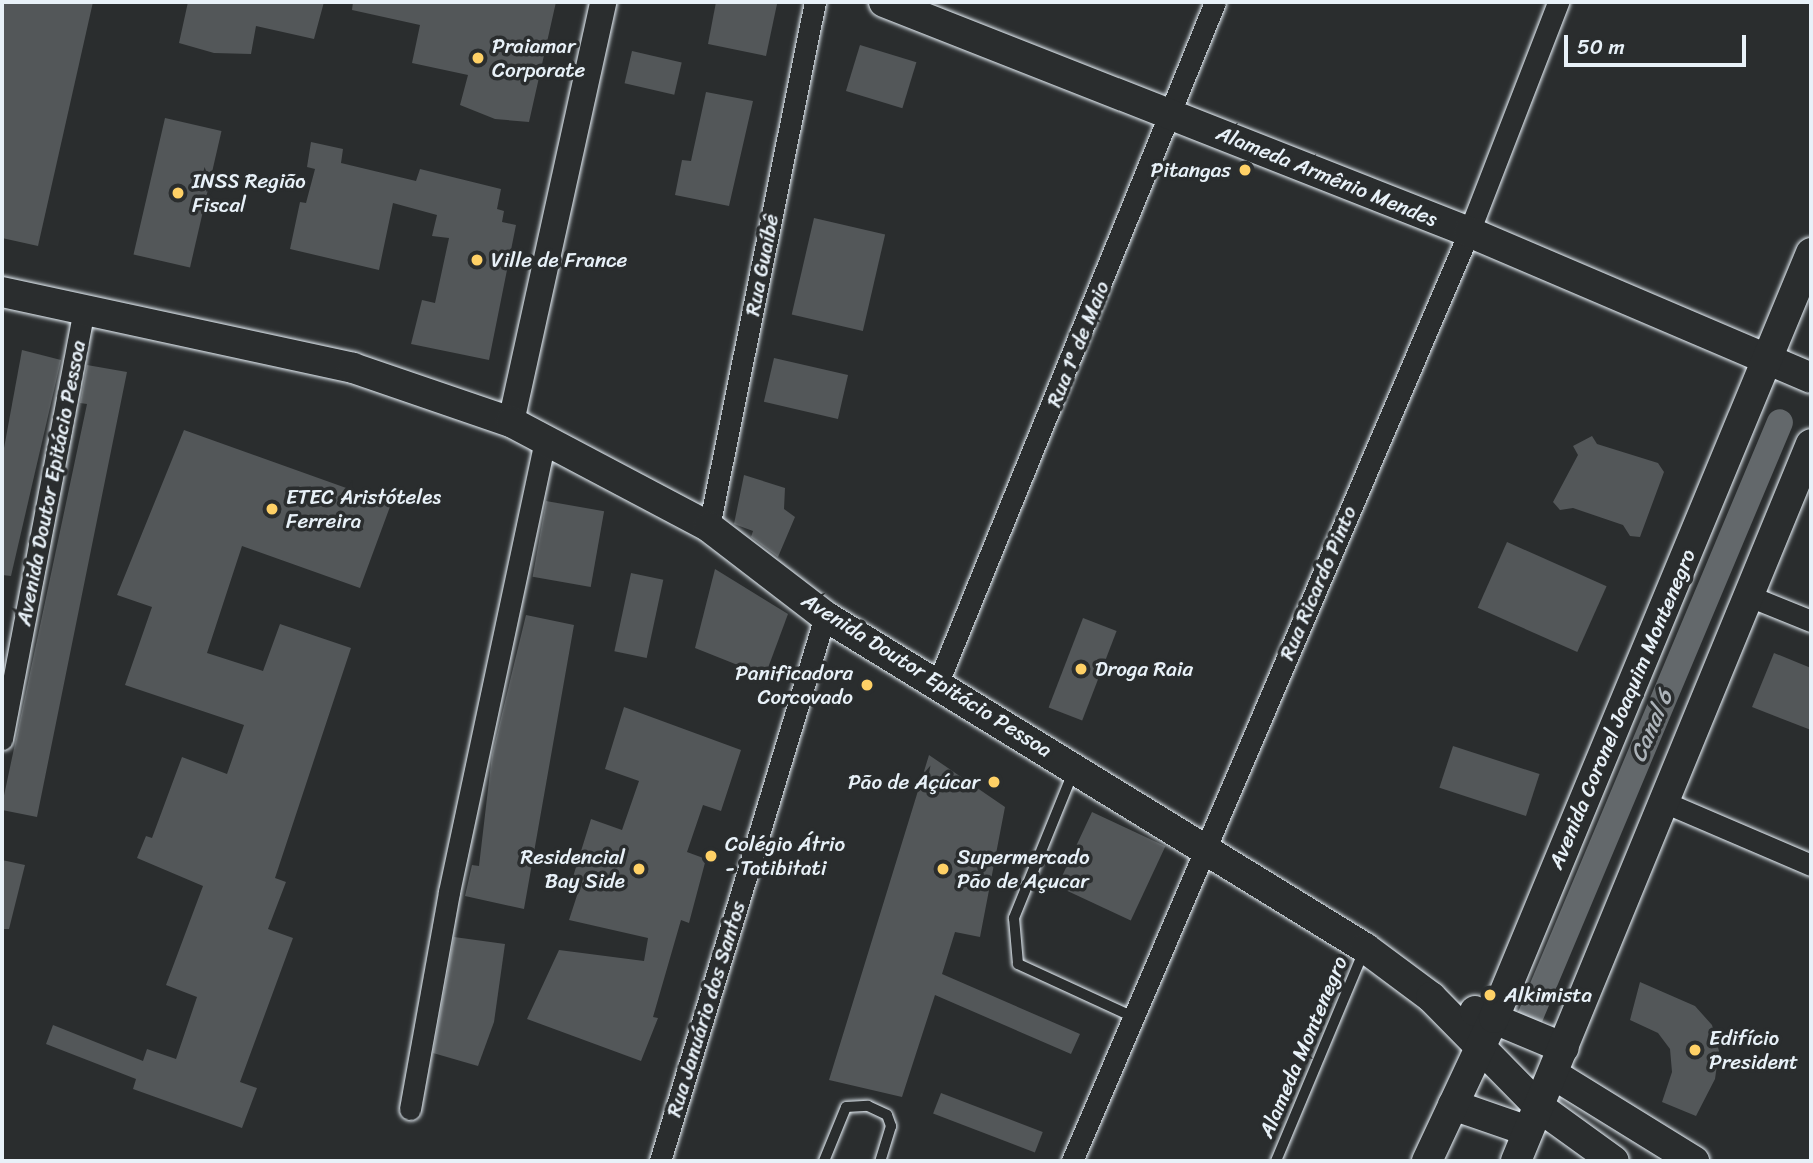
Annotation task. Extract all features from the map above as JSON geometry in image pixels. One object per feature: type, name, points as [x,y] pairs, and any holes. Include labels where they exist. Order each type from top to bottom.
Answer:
[{"type":"main road","name":"Alameda Armênio Mendes","points":[[884,2],[1468,232],[1790,369]]},
{"type":"main road","name":"Avenida Coronel Joaquim Montenegro","points":[[1427,1161],[1790,369],[1811,253]]},
{"type":"main road","name":"Avenida Doutor Epitácio Pessoa","points":[[2,292],[331,362],[511,422],[709,527],[825,616],[1205,846],[1365,948],[1431,997],[1481,1045],[1527,1115],[1614,1161]]},
{"type":"main road","points":[[1516,1161],[1527,1115],[1664,802],[1811,444]]},
{"type":"main road","points":[[1431,997],[1494,1018],[1555,1054],[1694,1161]]},
{"type":"main road","points":[[1453,1105],[1527,1115]]},
{"type":"street","points":[[511,422],[603,2]]},
{"type":"street","name":"Rua Guaíbê","points":[[709,527],[815,2]]},
{"type":"street","name":"Rua 1º de Maio","points":[[937,685],[1174,114],[1215,2]]},
{"type":"street","name":"Rua Ricardo Pinto","points":[[1072,1161],[1468,232],[1558,2]]},
{"type":"street","name":"Avenida Doutor Epitácio Pessoa","points":[[2,739],[84,311]]},
{"type":"street","points":[[410,1109],[545,441]]},
{"type":"street","points":[[1749,596],[1811,621]]},
{"type":"street","name":"Rua Januário dos Santos","points":[[660,1161],[825,616]]},
{"type":"street","points":[[1664,802],[1811,865]]},
{"type":"lane","points":[[1075,768],[1014,918],[1018,964],[1133,1017]]},
{"type":"lane","name":"Alameda Montenegro","points":[[1276,1161],[1365,948]]},
{"type":"lane","points":[[824,1161],[846,1107],[868,1106],[887,1115],[891,1126],[880,1161]]},
{"type":"building","points":[[2,2],[93,2],[38,246],[2,238]]},
{"type":"building","points":[[188,2],[324,2],[314,39],[256,26],[251,54],[214,53],[179,43]]},
{"type":"building","name":"Praiamar Corporate","points":[[353,2],[556,2],[529,122],[495,119],[460,105],[468,75],[412,63],[420,25],[352,10]]},
{"type":"building","points":[[716,2],[777,4],[766,56],[708,44]]},
{"type":"building","points":[[860,45],[916,62],[902,108],[846,91]]},
{"type":"building","points":[[632,51],[682,62],[674,95],[625,83]]},
{"type":"building","points":[[706,92],[753,101],[729,206],[675,195],[682,160],[691,161]]},
{"type":"building","name":"INSS Região Fiscal","points":[[165,118],[222,131],[190,267],[134,254]]},
{"type":"building","name":"Ville de France","points":[[311,142],[343,149],[341,163],[416,181],[420,169],[501,189],[497,209],[504,211],[502,222],[516,225],[489,360],[411,344],[422,300],[435,303],[449,238],[432,236],[437,215],[393,203],[379,270],[290,249],[300,202],[306,203],[315,169],[307,167]]},
{"type":"building","points":[[814,218],[885,234],[863,331],[792,314]]},
{"type":"building","points":[[22,350],[61,360],[11,576],[2,575],[2,459]]},
{"type":"building","points":[[774,358],[848,375],[838,419],[764,402]]},
{"type":"building","points":[[87,365],[127,372],[37,817],[2,810],[2,805],[87,404],[80,403]]},
{"type":"building","points":[[184,430],[391,504],[360,588],[242,546],[207,653],[263,671],[280,624],[351,648],[275,878],[286,882],[268,929],[293,938],[240,1082],[257,1088],[242,1128],[133,1089],[136,1079],[46,1044],[53,1025],[143,1061],[147,1049],[176,1059],[197,997],[166,985],[203,886],[137,858],[146,836],[152,838],[182,757],[227,774],[244,725],[125,685],[152,607],[117,595]]},
{"type":"building","points":[[1592,436],[1597,444],[1658,463],[1664,472],[1640,537],[1630,536],[1623,525],[1573,508],[1560,510],[1553,502],[1578,455],[1573,446]]},
{"type":"building","points":[[744,475],[785,488],[784,509],[795,517],[778,557],[751,537],[753,531],[734,524]]},
{"type":"building","points":[[546,501],[604,511],[591,587],[533,577]]},
{"type":"building","points":[[1507,542],[1607,586],[1577,652],[1478,608]]},
{"type":"building","points":[[715,569],[788,614],[765,676],[695,648]]},
{"type":"building","points":[[631,573],[663,580],[647,658],[614,651]]},
{"type":"building","points":[[526,615],[574,625],[524,909],[465,896],[472,865],[479,866],[492,755]]},
{"type":"building","name":"Droga Raia","points":[[1083,618],[1117,631],[1082,721],[1049,708]]},
{"type":"building","points":[[1774,653],[1811,668],[1811,730],[1752,707]]},
{"type":"building","points":[[624,707],[741,750],[721,811],[703,805],[687,852],[706,859],[689,923],[681,920],[653,1017],[658,1018],[641,1061],[527,1019],[559,950],[644,961],[648,938],[569,920],[581,883],[572,880],[591,819],[622,830],[639,781],[605,769]]},
{"type":"building","points":[[1453,746],[1540,774],[1526,816],[1439,788]]},
{"type":"building","name":"Supermercado Pão de Açucar","points":[[929,755],[1005,807],[980,937],[955,932],[942,974],[1080,1034],[1071,1054],[935,995],[902,1097],[829,1080]]},
{"type":"building","points":[[1092,812],[1165,846],[1131,921],[1057,886]]},
{"type":"building","points":[[2,860],[25,865],[9,929],[2,929]]},
{"type":"building","points":[[454,937],[505,944],[494,1022],[478,1066],[433,1053]]},
{"type":"building","name":"Edifício President","points":[[1640,982],[1695,1006],[1712,1025],[1719,1051],[1715,1079],[1696,1116],[1662,1102],[1672,1072],[1670,1049],[1658,1033],[1630,1020]]},
{"type":"building","points":[[941,1093],[1043,1132],[1035,1153],[933,1114]]},
{"type":"waterway","name":"Canal 6","points":[[1525,1029],[1780,422]]},
{"type":"place","name":"Praiamar Corporate","points":[[478,58]]},
{"type":"place","name":"Pitangas","points":[[1245,170]]},
{"type":"place","name":"INSS Região Fiscal","points":[[178,193]]},
{"type":"place","name":"Ville de France","points":[[477,260]]},
{"type":"place","name":"ETEC Aristóteles Ferreira","points":[[272,509]]},
{"type":"place","name":"Droga Raia","points":[[1081,669]]},
{"type":"place","name":"Panificadora Corcovado","points":[[867,685]]},
{"type":"place","name":"Pão de Açúcar","points":[[994,782]]},
{"type":"place","name":"Colégio Átrio - Tatibitati","points":[[711,856]]},
{"type":"place","name":"Residencial Bay Side","points":[[639,869]]},
{"type":"place","name":"Supermercado Pão de Açucar","points":[[943,869]]},
{"type":"place","name":"Alkimista","points":[[1490,995]]},
{"type":"place","name":"Edifício President","points":[[1695,1050]]}]
